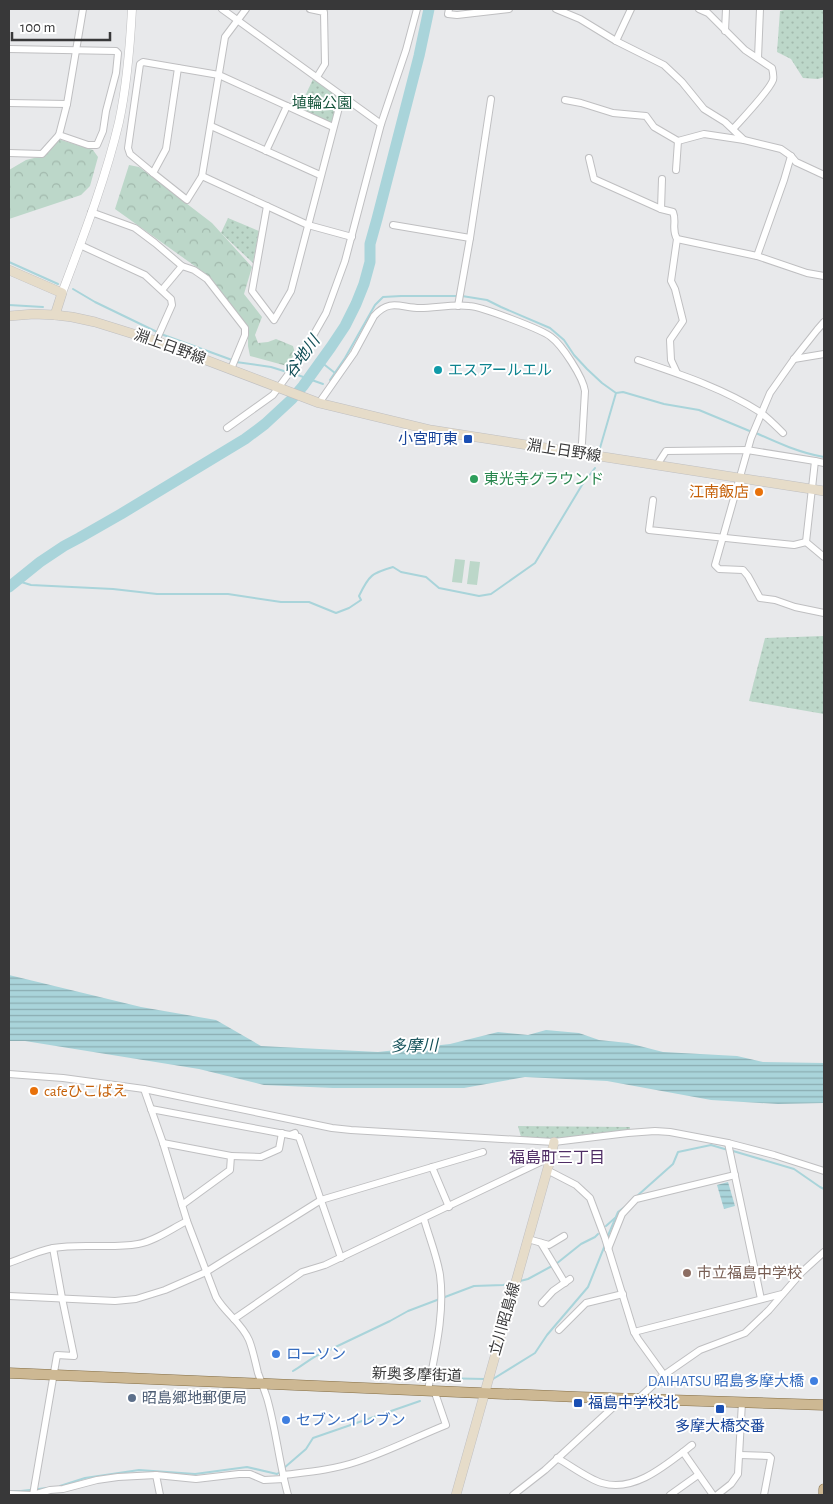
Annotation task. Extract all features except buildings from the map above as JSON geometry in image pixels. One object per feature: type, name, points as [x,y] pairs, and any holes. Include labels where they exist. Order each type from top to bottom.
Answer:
[{"type":"main road","points":[[9,270],[62,292],[55,315]]},
{"type":"main road","name":"淵上日野線","points":[[9,316],[55,315],[95,322],[156,341],[306,398],[431,430],[824,491]]},
{"type":"main road","name":"立川昭島線","points":[[456,1495],[554,1142]]},
{"type":"main road","name":"新奥多摩街道","points":[[9,1373],[431,1390],[487,1384],[622,1399],[824,1405]]},
{"type":"main road","points":[[824,1489],[824,1495]]},
{"type":"street","points":[[9,153],[42,154],[59,135],[83,9]]},
{"type":"street","points":[[62,292],[92,212],[119,121],[129,54],[132,9]]},
{"type":"street","points":[[222,9],[381,124]]},
{"type":"street","points":[[246,9],[225,37],[219,74],[211,126],[202,176],[187,200],[130,154],[128,148],[140,64],[143,62],[219,74],[333,128]]},
{"type":"street","points":[[310,9],[324,12],[325,64],[317,77]]},
{"type":"street","points":[[227,428],[280,388],[304,352],[326,313],[341,273],[381,124],[418,9]]},
{"type":"street","points":[[449,9],[448,14],[457,15],[485,10],[509,9]]},
{"type":"street","points":[[556,9],[580,19],[616,41],[664,65],[682,82],[704,109],[725,122],[744,140]]},
{"type":"street","points":[[616,41],[630,9]]},
{"type":"street","points":[[699,9],[708,13],[745,50],[772,68],[774,73],[773,80],[733,129]]},
{"type":"street","points":[[725,30],[726,9]]},
{"type":"street","points":[[758,58],[760,9]]},
{"type":"street","points":[[9,49],[118,53],[116,73],[103,131],[96,145],[88,145],[59,135]]},
{"type":"street","points":[[153,173],[166,149],[178,68]]},
{"type":"street","points":[[266,206],[252,290],[274,320],[290,291],[342,96]]},
{"type":"street","points":[[460,299],[491,99]]},
{"type":"street","points":[[564,100],[613,113],[646,116],[654,128],[678,141],[704,134],[744,140],[781,149],[796,162],[824,175]]},
{"type":"street","points":[[9,103],[66,104]]},
{"type":"street","points":[[266,151],[287,106]]},
{"type":"street","points":[[211,126],[320,175]]},
{"type":"street","points":[[676,170],[678,141]]},
{"type":"street","points":[[757,256],[791,156]]},
{"type":"street","points":[[589,158],[594,179],[661,209],[673,212],[675,216],[674,233],[677,238],[671,281],[675,289],[683,321],[670,340],[671,360],[677,373]]},
{"type":"street","points":[[202,176],[308,225],[352,236]]},
{"type":"street","points":[[661,209],[662,179]]},
{"type":"street","points":[[92,212],[135,228],[182,266],[194,270],[207,279],[246,328],[231,370]]},
{"type":"street","points":[[393,225],[470,238]]},
{"type":"street","points":[[677,238],[757,256],[807,273],[824,276]]},
{"type":"street","points":[[80,245],[145,275],[172,299],[172,305],[156,341]]},
{"type":"street","points":[[162,290],[182,266]]},
{"type":"street","points":[[319,402],[354,353],[374,316],[382,309],[390,305],[420,308],[460,299],[471,306],[550,335],[560,345],[584,383],[582,442],[579,454]]},
{"type":"street","points":[[824,322],[770,393],[747,450],[715,565],[719,569],[743,570],[760,598],[824,613]]},
{"type":"street","points":[[794,359],[824,354]]},
{"type":"street","points":[[638,360],[677,373],[739,399],[762,413],[784,432]]},
{"type":"street","points":[[657,465],[666,451],[747,450],[824,463]]},
{"type":"street","points":[[806,542],[815,461]]},
{"type":"street","points":[[653,500],[649,530],[794,545],[806,542]]},
{"type":"street","points":[[806,542],[824,557]]},
{"type":"street","points":[[9,1074],[63,1078],[144,1089],[332,1128],[554,1142],[655,1131],[670,1132],[729,1148],[774,1155],[824,1170]]},
{"type":"street","points":[[144,1089],[187,1221],[206,1272],[221,1307],[242,1328],[248,1338],[267,1398],[288,1495]]},
{"type":"street","points":[[151,1109],[293,1134],[299,1137],[341,1258]]},
{"type":"street","points":[[163,1143],[231,1156],[261,1157],[279,1149],[282,1133]]},
{"type":"street","points":[[729,1148],[761,1299]]},
{"type":"street","points":[[9,1296],[115,1301],[136,1299],[165,1290],[206,1272],[321,1200],[483,1152]]},
{"type":"street","points":[[182,1205],[230,1170],[231,1156]]},
{"type":"street","points":[[234,1319],[302,1272],[341,1258],[551,1158]]},
{"type":"street","points":[[432,1167],[449,1207]]},
{"type":"street","points":[[547,1170],[576,1185],[590,1198],[607,1244],[634,1332],[664,1375]]},
{"type":"street","points":[[607,1244],[622,1214],[636,1199],[735,1175]]},
{"type":"street","points":[[9,1494],[63,1489],[97,1480],[118,1477],[156,1475],[196,1478],[250,1474],[264,1480],[282,1473],[319,1471],[354,1463],[390,1450],[446,1425],[431,1390],[441,1290],[439,1272],[424,1219]]},
{"type":"street","points":[[9,1263],[53,1248],[138,1244],[187,1221]]},
{"type":"street","points":[[528,1239],[549,1244],[564,1236]]},
{"type":"street","points":[[541,1243],[567,1281],[553,1291],[546,1302]]},
{"type":"street","points":[[33,1492],[57,1355],[74,1356],[53,1248]]},
{"type":"street","points":[[638,1399],[664,1375],[700,1350],[745,1333],[784,1294],[802,1272],[824,1252]]},
{"type":"street","points":[[559,1330],[586,1303],[623,1294]]},
{"type":"street","points":[[634,1332],[784,1294]]},
{"type":"street","points":[[513,1495],[545,1470],[622,1399]]},
{"type":"street","points":[[682,1452],[715,1495],[735,1479],[739,1468],[742,1402]]},
{"type":"street","points":[[557,1458],[600,1482],[625,1484],[657,1471],[692,1445]]},
{"type":"street","points":[[740,1455],[769,1456],[771,1458],[764,1495]]},
{"type":"street","points":[[670,1495],[698,1474]]},
{"type":"street","points":[[156,1475],[160,1495]]},
{"type":"green space","points":[[788,9],[824,9],[824,77],[818,79],[803,78],[791,59],[777,52],[780,11]]},
{"type":"green space","name":"埴輪公園","points":[[315,75],[342,96],[333,127],[298,111]]},
{"type":"green space","points":[[58,139],[93,150],[98,157],[90,186],[81,195],[9,219],[9,170],[26,160],[42,156]]},
{"type":"green space","points":[[129,165],[139,167],[212,223],[252,267],[244,294],[262,317],[255,335],[258,343],[276,339],[293,346],[295,353],[287,366],[250,356],[248,330],[206,274],[115,209]]},
{"type":"green space","points":[[228,218],[259,231],[253,263],[221,233]]},
{"type":"green space","points":[[455,559],[465,560],[462,583],[452,582]]},
{"type":"green space","points":[[470,561],[480,562],[477,585],[467,584]]},
{"type":"green space","points":[[824,636],[824,714],[749,701],[765,638]]},
{"type":"green space","points":[[518,1126],[630,1127],[630,1130],[556,1139],[521,1137]]},
{"type":"water","points":[[9,975],[141,1007],[216,1020],[261,1046],[378,1052],[450,1044],[498,1032],[528,1035],[546,1030],[579,1033],[599,1040],[628,1043],[663,1052],[737,1056],[763,1062],[824,1063],[824,1103],[778,1104],[711,1100],[607,1081],[525,1077],[464,1088],[333,1088],[264,1085],[199,1069],[25,1041],[9,1041]]},
{"type":"water","points":[[728,1182],[735,1206],[724,1209],[717,1185]]},
{"type":"waterway","name":"谷地川","points":[[9,587],[40,562],[64,546],[245,439],[265,424],[303,386],[345,326],[364,284],[370,262],[370,244],[419,56],[429,9]]},
{"type":"waterway","points":[[9,262],[58,284]]},
{"type":"waterway","points":[[73,289],[95,302],[157,332]]},
{"type":"waterway","points":[[330,380],[345,358],[375,305],[383,297],[458,296]]},
{"type":"waterway","points":[[462,296],[487,300],[550,328],[564,340],[587,369],[616,393]]},
{"type":"waterway","points":[[9,305],[43,307]]},
{"type":"waterway","points":[[161,334],[232,360]]},
{"type":"waterway","points":[[236,362],[271,367],[287,372]]},
{"type":"waterway","points":[[321,362],[335,373]]},
{"type":"waterway","name":"谷地川","points":[[292,373],[323,384]]},
{"type":"waterway","points":[[616,393],[623,392],[664,404],[699,410],[752,432]]},
{"type":"waterway","points":[[600,448],[616,393]]},
{"type":"waterway","points":[[756,433],[781,444],[824,457]]},
{"type":"waterway","points":[[18,581],[31,585],[113,589],[157,594],[228,594],[281,602],[309,602],[336,613],[349,608],[361,600],[359,596],[372,576],[393,567],[401,572],[426,577],[439,588],[479,596],[491,594],[535,563],[582,485],[595,468]]},
{"type":"waterway","points":[[637,1196],[673,1164],[678,1152],[711,1145],[728,1150]]},
{"type":"waterway","points":[[733,1151],[794,1169],[824,1189]]},
{"type":"waterway","points":[[607,1238],[618,1212],[626,1206]]},
{"type":"waterway","points":[[606,1226],[615,1218]]},
{"type":"waterway","points":[[556,1264],[581,1244],[598,1234]]},
{"type":"waterway","points":[[493,1379],[535,1353],[547,1335],[588,1287],[605,1245]]},
{"type":"waterway","points":[[520,1281],[528,1279],[552,1266]]},
{"type":"waterway","points":[[293,1371],[317,1355],[408,1311],[474,1286],[513,1283]]},
{"type":"waterway","points":[[435,1378],[485,1379]]},
{"type":"waterway","points":[[284,1468],[306,1449],[313,1438],[420,1401]]},
{"type":"waterway","points":[[60,1486],[85,1478],[139,1470],[195,1474],[247,1467],[277,1474],[280,1472]]},
{"type":"waterway","points":[[9,1491],[47,1488]]},
{"type":"place","name":"エスアールエル","points":[[438,370]]},
{"type":"place","name":"小宮町東","points":[[468,439]]},
{"type":"place","name":"東光寺グラウンド","points":[[474,479]]},
{"type":"place","name":"江南飯店","points":[[759,492]]},
{"type":"place","name":"cafeひこばえ","points":[[34,1091]]},
{"type":"place","name":"市立福島中学校","points":[[687,1273]]},
{"type":"place","name":"ローソン","points":[[276,1354]]},
{"type":"place","name":"DAIHATSU 昭島多摩大橋","points":[[814,1381]]},
{"type":"place","name":"昭島郷地郵便局","points":[[132,1398]]},
{"type":"place","name":"福島中学校北","points":[[578,1403]]},
{"type":"place","name":"多摩大橋交番","points":[[720,1409]]},
{"type":"place","name":"セブン-イレブン","points":[[286,1420]]},
{"type":"district","name":"福島町三丁目","points":[[557,1158]]},
{"type":"water label","name":"多摩川","points":[[414,1046]]}]
